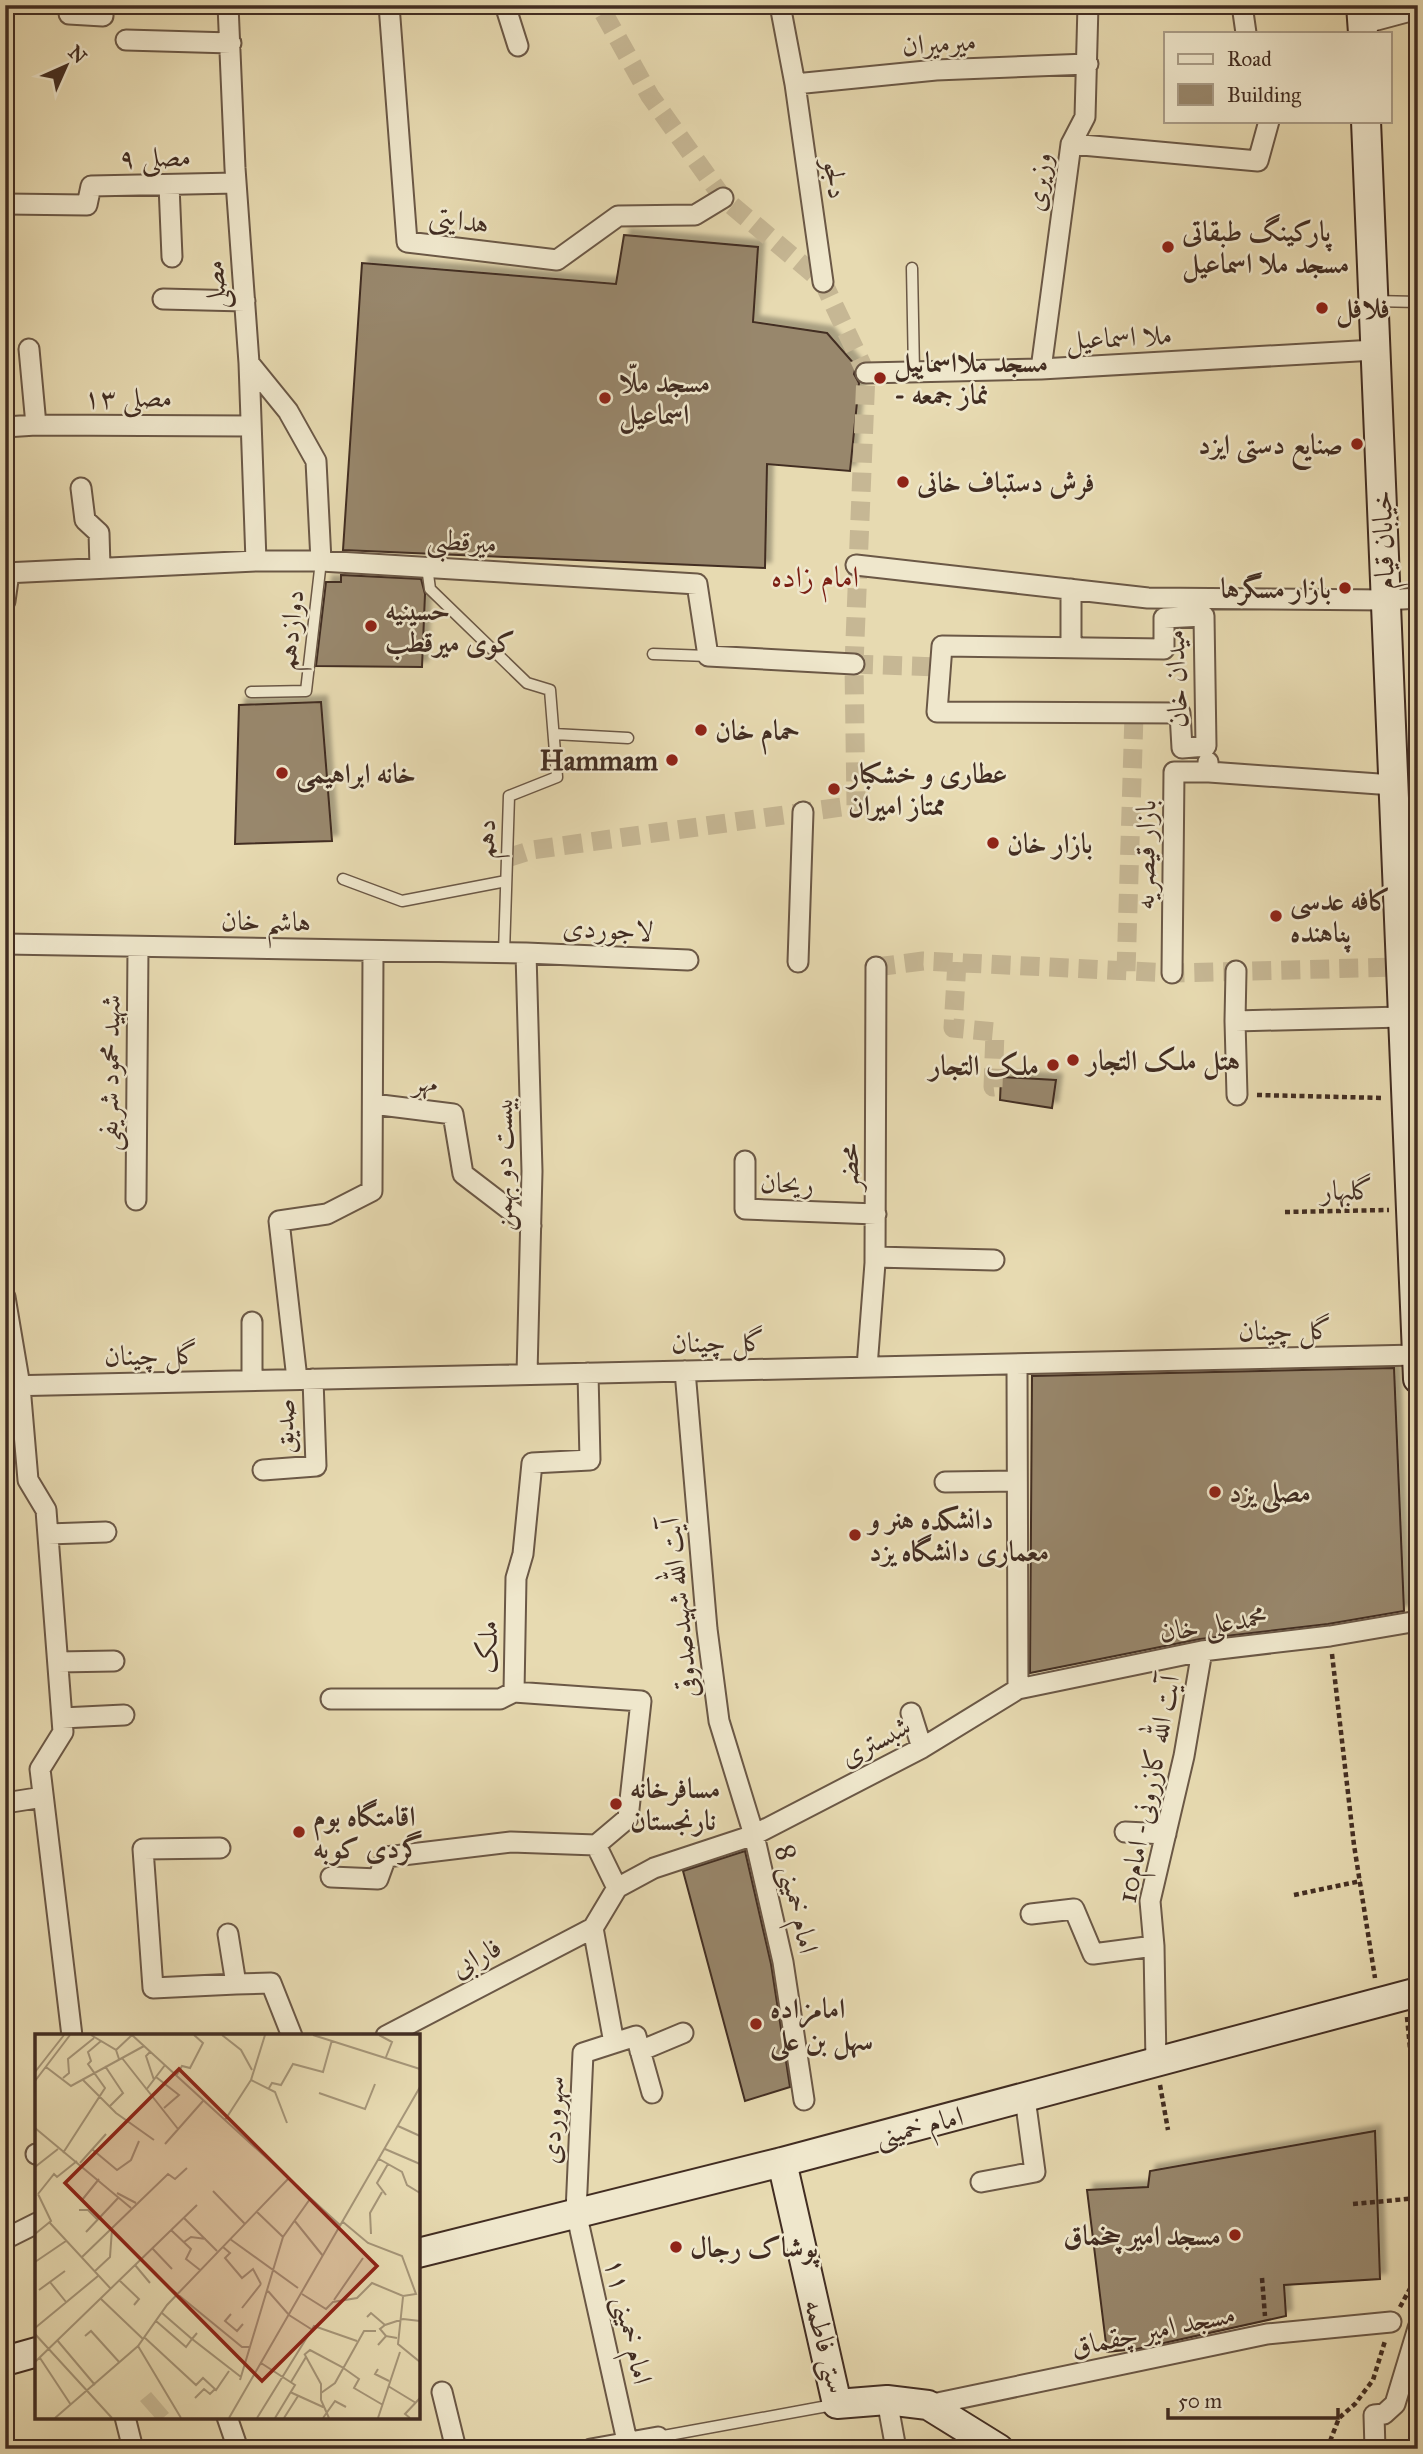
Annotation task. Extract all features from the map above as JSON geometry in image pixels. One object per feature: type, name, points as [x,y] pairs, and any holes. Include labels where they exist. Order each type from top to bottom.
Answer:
[{"type":"main road","name":"خیابان قیام","points":[[1366,122],[1417,1367]]},
{"type":"main road","name":"امام خمینی","points":[[420,2252],[782,2162],[1411,1994]]},
{"type":"main road","name":"ستی فاطمه","points":[[782,2162],[837,2404],[887,2400],[928,2405],[999,2449]]},
{"type":"main road","points":[[5,2361],[35,2353]]},
{"type":"street","points":[[69,14],[103,16],[103,5]]},
{"type":"street","name":"مصلی","points":[[228,5],[236,183],[249,363],[256,561]]},
{"type":"street","name":"هدایتی","points":[[389,5],[407,242],[557,260],[618,216],[695,215],[723,198]]},
{"type":"street","points":[[505,5],[519,46]]},
{"type":"street","name":"دلجو","points":[[780,5],[823,282]]},
{"type":"street","name":"وزیری","points":[[1041,369],[1071,144],[1085,117],[1088,5]]},
{"type":"street","points":[[1242,5],[1246,32]]},
{"type":"street","points":[[1362,21],[1418,9]]},
{"type":"street","points":[[126,40],[231,43]]},
{"type":"street","name":"میرمیران","points":[[794,84],[936,70],[1088,64]]},
{"type":"street","points":[[1071,144],[1258,161],[1269,122]]},
{"type":"street","name":"مصلی ۹","points":[[5,204],[87,205],[91,186],[236,183]]},
{"type":"street","points":[[169,185],[172,257]]},
{"type":"street","points":[[163,299],[245,301]]},
{"type":"street","points":[[29,349],[36,425]]},
{"type":"street","name":"ملا اسماعیل","points":[[866,373],[1041,369],[1376,350]]},
{"type":"street","points":[[249,363],[288,411],[316,461],[321,561]]},
{"type":"street","name":"مصلی ۱۳","points":[[5,427],[251,426]]},
{"type":"street","points":[[81,488],[85,520],[99,533],[100,567]]},
{"type":"street","name":"میرقطبی","points":[[7,573],[256,561],[321,561],[697,584],[708,656]]},
{"type":"street","points":[[856,565],[1148,598],[1197,608],[1418,598]]},
{"type":"street","points":[[5,601],[7,573]]},
{"type":"street","points":[[1071,589],[1071,648]]},
{"type":"street","name":"میدان خان","points":[[1197,608],[1204,616],[1206,746],[1182,748],[1180,713],[937,712],[942,646],[1164,649],[1164,618],[1197,608]]},
{"type":"street","points":[[708,656],[854,664]]},
{"type":"street","points":[[1206,746],[1209,772],[1393,785]]},
{"type":"street","name":"بازار قیصریه","points":[[1172,973],[1174,772],[1209,772]]},
{"type":"street","points":[[798,962],[803,812]]},
{"type":"street","name":"هاشم خان","points":[[5,944],[526,953]]},
{"type":"street","name":"شهید محمود شریفی","points":[[136,1200],[138,947]]},
{"type":"street","points":[[305,1379],[279,1221],[327,1214],[372,1191],[373,951]]},
{"type":"street","name":"لاجوردی","points":[[526,953],[688,960]]},
{"type":"street","name":"بیست دو بهمن","points":[[526,953],[531,1171],[527,1374]]},
{"type":"street","name":"محضر","points":[[867,1367],[876,1214],[876,967]]},
{"type":"street","points":[[1236,971],[1237,1095]]},
{"type":"street","points":[[1235,1021],[1403,1017]]},
{"type":"street","name":"مهر","points":[[373,1104],[453,1114],[463,1174],[531,1226]]},
{"type":"street","name":"ریحان","points":[[745,1161],[745,1209],[876,1214]]},
{"type":"street","points":[[875,1257],[994,1260]]},
{"type":"street","points":[[5,1297],[13,1386],[28,1480],[46,1510],[63,1732],[40,1769],[72,2034]]},
{"type":"street","points":[[252,1322],[252,1380]]},
{"type":"street","points":[[1017,1364],[1018,1689]]},
{"type":"street","name":"گل چینان","points":[[13,1386],[1017,1364],[1417,1367]]},
{"type":"street","name":"آیت الله شهیدصدوقی","points":[[685,1371],[707,1629],[719,1721],[754,1835]]},
{"type":"street","name":"ملک","points":[[588,1373],[590,1460],[532,1463],[523,1554],[516,1578],[514,1692],[641,1701],[628,1818],[596,1845]]},
{"type":"street","name":"صدیق","points":[[263,1470],[316,1466],[305,1379]]},
{"type":"street","points":[[945,1482],[1017,1481]]},
{"type":"street","points":[[48,1534],[106,1532]]},
{"type":"street","name":"محمدعلی خان","points":[[1018,1689],[1202,1651],[1330,1636],[1418,1621]]},
{"type":"street","name":"آیت الله کازرونی- امام10","points":[[1156,2063],[1154,1946],[1150,1901],[1184,1756],[1202,1651]]},
{"type":"street","points":[[58,1662],[114,1661]]},
{"type":"street","name":"شبستری","points":[[617,1888],[654,1868],[754,1835],[922,1748],[1018,1689]]},
{"type":"street","points":[[331,1699],[500,1699],[514,1692]]},
{"type":"street","points":[[911,1713],[922,1748]]},
{"type":"street","points":[[62,1718],[124,1715]]},
{"type":"street","points":[[5,1803],[43,1797]]},
{"type":"street","points":[[1125,1832],[1166,1834]]},
{"type":"street","name":"امام خمینی 8","points":[[754,1835],[783,1962],[804,2100]]},
{"type":"street","points":[[331,1877],[378,1879],[386,1857],[511,1842],[596,1845],[617,1888],[593,1928],[614,2043],[636,2036],[652,2092]]},
{"type":"street","points":[[220,1848],[143,1849],[153,1989],[271,1983],[291,2034]]},
{"type":"street","points":[[1031,1914],[1074,1909],[1093,1954],[1154,1946]]},
{"type":"street","name":"فارابی","points":[[390,2034],[593,1928]]},
{"type":"street","points":[[228,1934],[236,1984]]},
{"type":"street","points":[[640,2051],[683,2033]]},
{"type":"street","name":"سهروردی","points":[[576,2212],[583,2053],[614,2043]]},
{"type":"street","points":[[981,2182],[1035,2172],[1025,2098]]},
{"type":"street","name":"امام خمینی ۱۱","points":[[576,2212],[627,2441]]},
{"type":"street","points":[[5,2239],[35,2224]]},
{"type":"street","name":"مسجد امیر چقماق","points":[[928,2405],[1267,2334],[1391,2322]]},
{"type":"street","points":[[1375,2449],[1374,2415],[1384,2414],[1395,2404],[1418,2328]]},
{"type":"street","points":[[442,2392],[456,2449]]},
{"type":"street","points":[[887,2400],[896,2449]]},
{"type":"street","points":[[126,2419],[133,2449]]},
{"type":"street","points":[[228,2419],[238,2449]]},
{"type":"street","points":[[591,2449],[627,2441],[660,2443]]},
{"type":"lane","points":[[912,268],[914,372]]},
{"type":"lane","points":[[1374,301],[1418,302]]},
{"type":"lane","name":"دوازدهم","points":[[251,692],[306,691],[321,561]]},
{"type":"lane","name":"دهم","points":[[427,567],[430,589],[527,683],[550,690],[557,777],[509,796],[504,953]]},
{"type":"lane","points":[[653,654],[708,656]]},
{"type":"lane","points":[[554,734],[628,738]]},
{"type":"lane","points":[[343,879],[402,901],[506,881]]},
{"type":"lane","points":[[660,2443],[837,2404]]},
{"type":"path","points":[[1237,1095],[1406,1098]]},
{"type":"path","name":"گلبهار","points":[[1285,1212],[1411,1210]]},
{"type":"path","points":[[1330,1636],[1354,1845],[1378,2003]]},
{"type":"path","points":[[1294,1895],[1361,1881]]},
{"type":"path","points":[[1411,1994],[1418,2131]]},
{"type":"path","points":[[1156,2063],[1168,2130]]},
{"type":"path","points":[[1353,2204],[1418,2198]]},
{"type":"path","points":[[1327,2449],[1339,2418],[1373,2379],[1391,2322],[1418,2274]]},
{"type":"path","points":[[1262,2278],[1267,2334]]},
{"type":"building","name":"مسجد ملّا اسماعیل","points":[[624,235],[758,247],[753,322],[827,333],[856,366],[854,374],[859,383],[850,471],[767,464],[765,568],[343,550],[362,263],[616,284]]},
{"type":"building","name":"حسینیه کوی میرقطب","points":[[341,575],[421,579],[425,594],[422,667],[316,666],[326,582],[341,582]]},
{"type":"building","name":"خانه ابراهیمی","points":[[321,702],[332,841],[235,844],[239,705]]},
{"type":"building","points":[[1001,1077],[1056,1080],[1052,1108],[1000,1100]]},
{"type":"building","name":"مصلی یزد","points":[[1394,1368],[1404,1611],[1328,1624],[1200,1639],[1030,1673],[1032,1376]]},
{"type":"building","name":"امامزاده سهل بن علی","points":[[745,1851],[771,1964],[790,2087],[745,2101],[683,1871]]},
{"type":"building","name":"مسجد امیر چخماق","points":[[1375,2131],[1380,2279],[1284,2285],[1286,2316],[1137,2349],[1107,2352],[1087,2190],[1148,2187],[1150,2171]]},
{"type":"tunnel","points":[[507,858],[532,850],[856,805],[854,664],[866,373],[823,282],[723,198],[650,96],[599,5]]},
{"type":"tunnel","points":[[854,664],[941,667]]},
{"type":"tunnel","points":[[1126,971],[1134,715]]},
{"type":"tunnel","points":[[876,967],[923,961],[1172,973],[1401,967]]},
{"type":"tunnel","points":[[957,962],[953,1028],[995,1032],[993,1087],[1001,1086]]},
{"type":"place","name":"پارکینگ طبقاتی مسجد ملا اسماعیل","points":[[1168,247]]},
{"type":"place","name":"فلافل","points":[[1322,308]]},
{"type":"place","name":"مسجد ملااسماییل - نماز جمعه","points":[[880,378]]},
{"type":"place","name":"مسجد ملّا اسماعیل","points":[[605,398]]},
{"type":"place","name":"صنایع دستی ایزد","points":[[1357,444]]},
{"type":"place","name":"فرش دستباف خانی","points":[[903,482]]},
{"type":"place","name":"بازار مسگرها","points":[[1345,588]]},
{"type":"place","name":"حسینیه کوی میرقطب","points":[[371,626]]},
{"type":"place","name":"حمام خان","points":[[701,730]]},
{"type":"place","name":"Hammam","points":[[672,760]]},
{"type":"place","name":"خانه ابراهیمی","points":[[282,773]]},
{"type":"place","name":"عطاری و خشکبار ممتاز امیران","points":[[834,789]]},
{"type":"place","name":"بازار خان","points":[[993,843]]},
{"type":"place","name":"کافه عدسی پناهنده","points":[[1276,916]]},
{"type":"place","name":"هتل ملک التجار","points":[[1073,1060]]},
{"type":"place","name":"ملک التجار","points":[[1053,1065]]},
{"type":"place","name":"مصلی یزد","points":[[1215,1492]]},
{"type":"place","name":"دانشکده هنر و معماری دانشگاه یزد","points":[[855,1535]]},
{"type":"place","name":"مسافرخانه نارنجستان","points":[[616,1804]]},
{"type":"place","name":"اقامتگاه بوم گردی کوبه","points":[[299,1832]]},
{"type":"place","name":"امامزاده سهل بن علی","points":[[756,2024]]},
{"type":"place","name":"مسجد امیر چخماق","points":[[1235,2235]]},
{"type":"place","name":"پوشاک رجال","points":[[676,2247]]},
{"type":"district","name":"امام زاده","points":[[815,577]]}]
